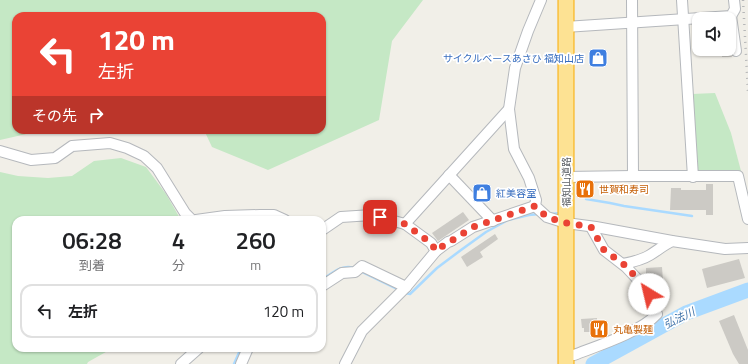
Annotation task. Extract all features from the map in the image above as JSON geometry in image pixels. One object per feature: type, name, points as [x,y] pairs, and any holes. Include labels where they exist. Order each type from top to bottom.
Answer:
[{"type":"highway","name":"福知山道路","points":[[566,0],[566,359]]},
{"type":"street","points":[[535,206],[536,200],[529,178],[514,150],[509,109],[515,68],[541,0]]},
{"type":"street","points":[[632,0],[633,176]]},
{"type":"street","points":[[682,0],[693,177]]},
{"type":"street","points":[[733,12],[734,0]]},
{"type":"street","points":[[565,28],[692,19]]},
{"type":"street","points":[[405,224],[509,109]]},
{"type":"street","points":[[0,152],[31,160],[55,158],[72,146],[110,143],[127,148],[144,156],[157,168],[188,216]]},
{"type":"street","points":[[449,175],[493,221]]},
{"type":"street","points":[[566,177],[738,176],[748,219]]},
{"type":"street","points":[[345,364],[362,331],[406,287],[436,251],[473,227],[535,206]]},
{"type":"street","points":[[535,206],[547,217],[566,223],[725,249],[748,248]]},
{"type":"street","points":[[326,227],[341,217],[372,215],[405,224],[431,243],[436,251]]},
{"type":"street","points":[[225,216],[276,216]]},
{"type":"street","points":[[566,359],[618,338],[652,319],[657,314],[649,294],[641,283],[623,264],[604,250],[591,227]]},
{"type":"street","points":[[623,264],[639,260],[650,255],[672,241]]},
{"type":"street","points":[[326,283],[342,273],[358,269],[406,287]]},
{"type":"street","points":[[181,364],[194,352]]},
{"type":"street","points":[[241,364],[246,352]]},
{"type":"green space","points":[[0,0],[423,0],[392,41],[379,120],[268,170],[212,147],[206,134],[326,134],[326,12],[12,12],[12,134],[26,134],[0,140]]},
{"type":"green space","points":[[715,93],[731,133],[741,171],[698,170],[692,94]]},
{"type":"green space","points":[[121,158],[146,167],[166,194],[179,216],[12,216],[12,352],[106,352],[87,364],[0,364],[0,172],[18,176],[48,178],[72,176],[94,161]]},
{"type":"building","points":[[706,184],[713,184],[713,215],[706,215],[706,210],[670,210],[671,188],[681,188],[681,190],[706,190]]},
{"type":"building","points":[[463,212],[469,220],[438,241],[432,233]]},
{"type":"building","points":[[495,234],[498,239],[480,252],[483,257],[467,267],[461,257]]},
{"type":"building","points":[[739,259],[745,278],[707,288],[702,269]]},
{"type":"building","points":[[662,267],[663,281],[648,281],[646,279],[646,268]]},
{"type":"building","points":[[734,315],[748,350],[748,364],[739,364],[733,354],[719,321]]},
{"type":"building","points":[[597,318],[597,320],[605,320],[605,332],[584,332],[581,319]]},
{"type":"waterway","points":[[586,199],[692,216]]},
{"type":"waterway","points":[[551,214],[560,213]]},
{"type":"waterway","points":[[405,293],[410,294],[437,268],[486,232],[508,220],[540,214]]},
{"type":"waterway","points":[[326,277],[342,268],[351,267],[356,269]]},
{"type":"waterway","points":[[360,271],[399,290]]},
{"type":"waterway","name":"弘法川","points":[[593,364],[686,313],[748,290]]},
{"type":"waterway","points":[[234,364],[239,352]]},
{"type":"railway","points":[[743,0],[748,92]]},
{"type":"place","name":"サイクルベースあさひ 福知山店","points":[[598,58]]},
{"type":"place","name":"世賀和寿司","points":[[585,189]]},
{"type":"place","name":"紅美容室","points":[[482,193]]},
{"type":"place","name":"丸亀製麺","points":[[599,329]]},
{"type":"route","points":[[380,217],[405,224],[431,243],[436,251],[473,227],[535,206],[547,217],[566,223],[591,227],[604,250],[626,266],[649,294]]}]
